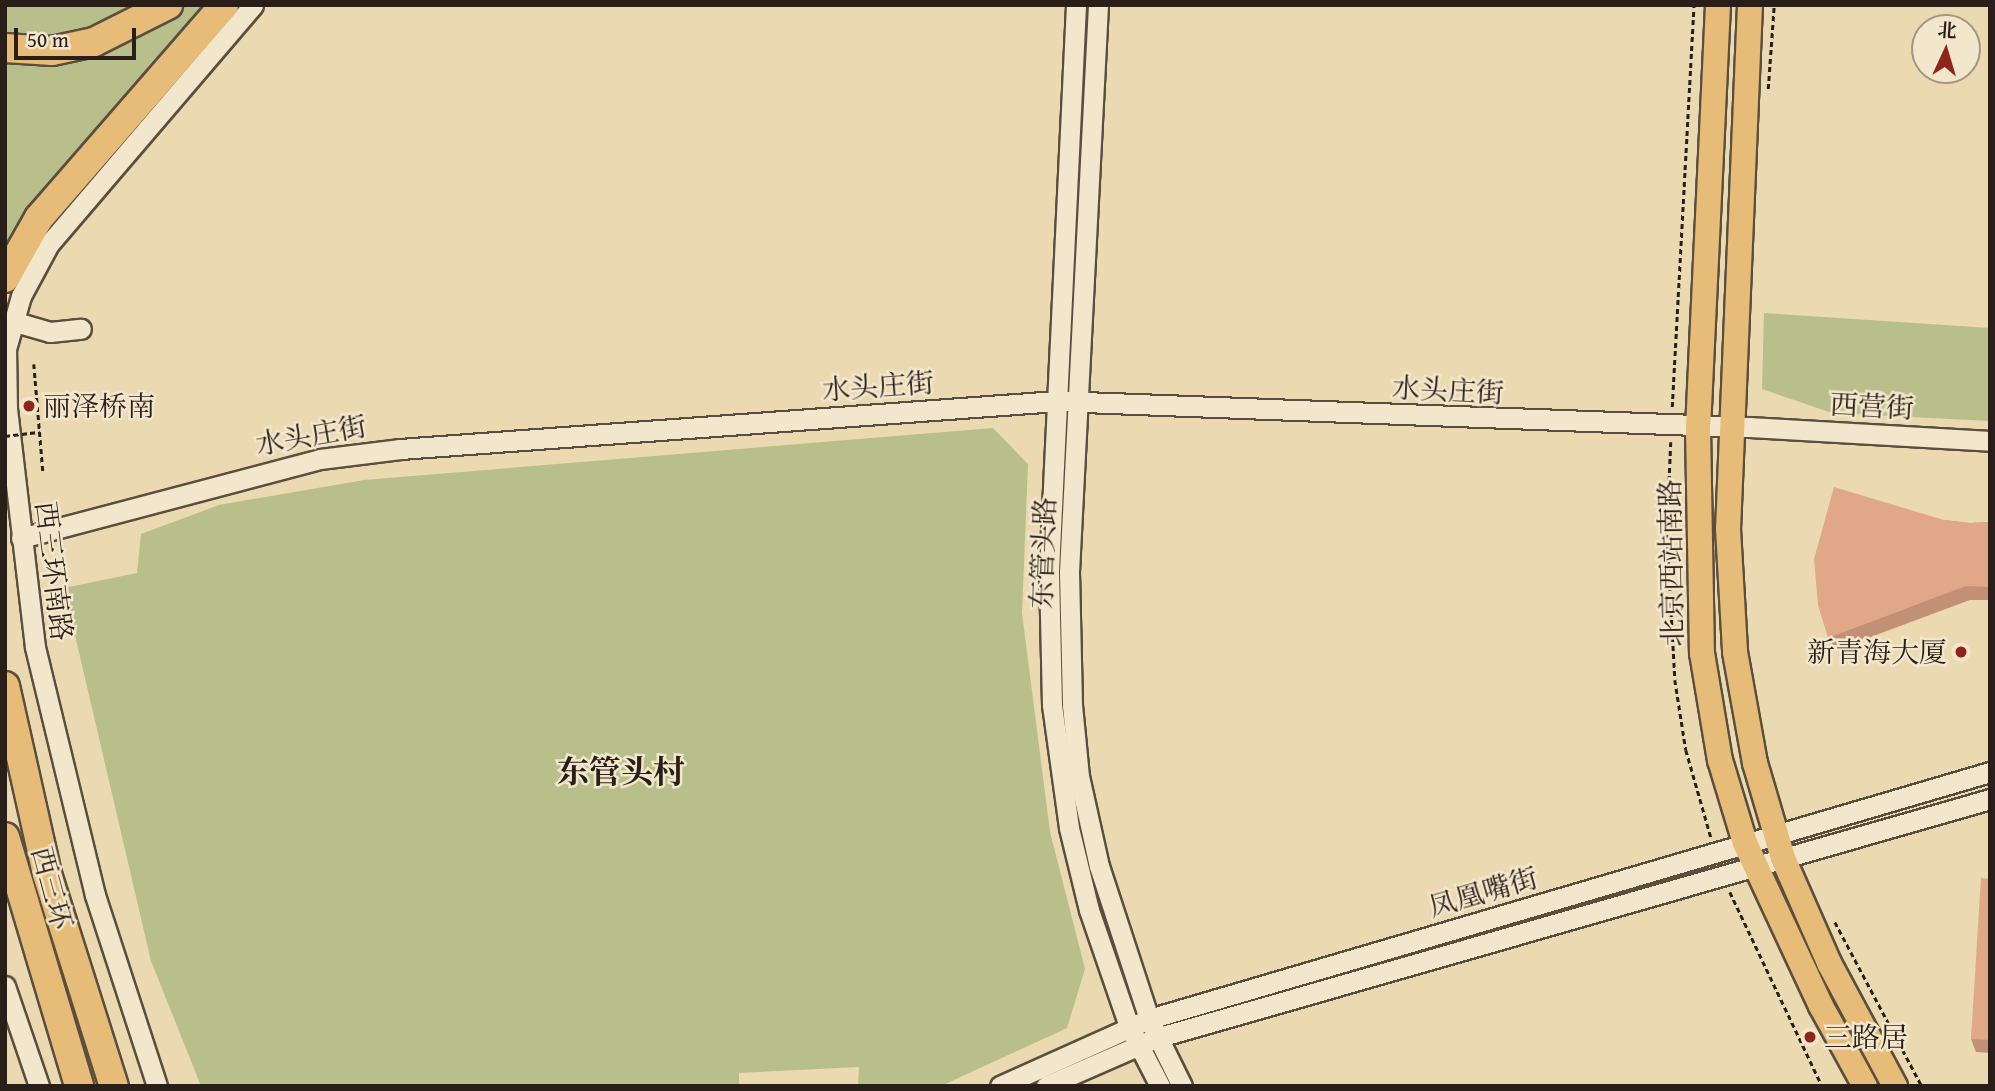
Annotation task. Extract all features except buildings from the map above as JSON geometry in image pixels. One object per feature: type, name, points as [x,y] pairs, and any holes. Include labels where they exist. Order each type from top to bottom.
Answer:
[{"type":"highway","points":[[5,48],[52,51],[94,42],[168,5]]},
{"type":"highway","points":[[5,278],[39,218],[222,7]]},
{"type":"highway","name":"西三环","points":[[5,686],[47,874],[114,1086]]},
{"type":"highway","name":"西三环","points":[[5,837],[79,1086]]},
{"type":"main road","name":"北京西站南路","points":[[1718,5],[1698,428],[1702,653],[1717,748],[1745,843],[1821,1006],[1865,1086]]},
{"type":"main road","name":"北京西站南路","points":[[1750,5],[1740,428],[1728,541],[1735,652],[1744,715],[1774,834],[1829,963],[1895,1086]]},
{"type":"street","name":"西三环南路","points":[[158,1086],[118,976],[62,765],[35,647],[6,398],[12,321],[50,244],[253,5]]},
{"type":"street","name":"东管头路","points":[[1076,5],[1056,401],[1050,627],[1060,780],[1089,911],[1129,1026],[1160,1086]]},
{"type":"street","name":"东管头路","points":[[1098,5],[1068,639],[1078,764],[1099,866],[1156,1038],[1182,1086]]},
{"type":"street","points":[[12,321],[50,332],[81,329]]},
{"type":"street","name":"水头庄街","points":[[21,538],[320,459],[400,449],[1056,401],[1740,428]]},
{"type":"street","name":"西营街","points":[[1740,428],[1990,441]]},
{"type":"street","name":"凤凰嘴街","points":[[1000,1086],[1149,1019],[1990,772]]},
{"type":"street","name":"凤凰嘴街","points":[[1046,1086],[1156,1038],[1990,799]]},
{"type":"street","points":[[5,986],[39,1086]]},
{"type":"path","points":[[1768,96],[1774,5]]},
{"type":"path","points":[[34,364],[43,472]]},
{"type":"path","points":[[5,436],[40,432]]},
{"type":"path","points":[[1833,918],[1922,1086]]},
{"type":"green space","points":[[5,5],[215,5],[5,253]]},
{"type":"green space","points":[[1764,313],[1990,328],[1990,421],[1832,413],[1762,389]]},
{"type":"green space","points":[[993,428],[1028,464],[1022,613],[1050,832],[1085,969],[1067,1028],[941,1086],[858,1086],[859,1067],[739,1073],[739,1086],[201,1086],[151,961],[64,588],[137,573],[141,534],[219,505],[364,480]]},
{"type":"place","name":"丽泽桥南","points":[[29,406]]},
{"type":"place","name":"新青海大厦","points":[[1961,652]]},
{"type":"place","name":"三路居","points":[[1810,1037]]},
{"type":"district","name":"东管头村","points":[[621,772]]}]
